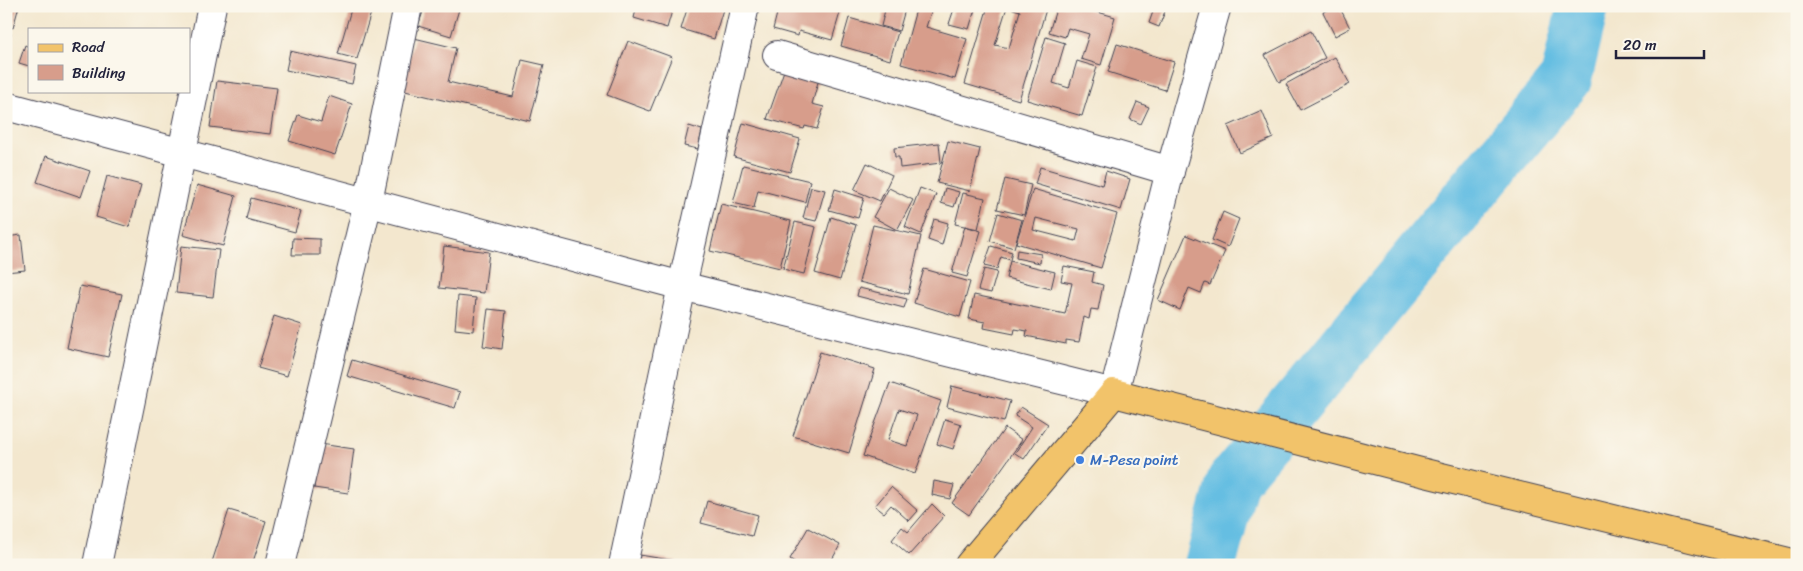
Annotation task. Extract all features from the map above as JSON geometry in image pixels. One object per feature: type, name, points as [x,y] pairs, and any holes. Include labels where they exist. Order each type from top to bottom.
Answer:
[{"type":"main road","points":[[969,565],[1114,393],[1421,472],[1797,564]]},
{"type":"street","points":[[97,565],[212,6]]},
{"type":"street","points":[[280,565],[368,202],[408,6]]},
{"type":"street","points":[[622,565],[745,6]]},
{"type":"street","points":[[6,106],[682,286],[1114,393],[1170,170],[1217,6]]},
{"type":"street","points":[[777,56],[1170,170]]},
{"type":"building","points":[[6,6],[19,6],[13,28],[6,26]]},
{"type":"building","points":[[352,6],[373,6],[357,59],[338,54]]},
{"type":"building","points":[[425,6],[460,6],[451,36],[418,26]]},
{"type":"building","points":[[637,6],[655,6],[672,11],[667,28],[634,18]]},
{"type":"building","points":[[688,6],[724,6],[714,39],[681,29]]},
{"type":"building","points":[[779,6],[842,6],[832,40],[799,31],[798,36],[773,29]]},
{"type":"building","points":[[886,6],[906,6],[899,31],[881,26]]},
{"type":"building","points":[[917,6],[933,6],[926,27],[967,39],[955,79],[901,64]]},
{"type":"building","points":[[955,6],[976,6],[969,29],[949,24]]},
{"type":"building","points":[[988,6],[1047,6],[1019,100],[965,84]],"holes":[[[1007,7],[1020,11],[1009,48],[995,45]]]},
{"type":"building","points":[[1057,6],[1077,6],[1115,17],[1101,65],[1081,59],[1089,34],[1068,28],[1065,37],[1049,32]]},
{"type":"building","points":[[1155,6],[1167,6],[1159,27],[1149,23]]},
{"type":"building","points":[[1339,6],[1350,28],[1335,36],[1323,12]]},
{"type":"building","points":[[849,18],[898,32],[890,60],[841,46]]},
{"type":"building","points":[[1311,31],[1325,58],[1279,82],[1265,55]]},
{"type":"building","points":[[6,32],[11,34],[7,49],[6,48]]},
{"type":"building","points":[[1046,37],[1065,43],[1053,83],[1069,88],[1077,61],[1097,67],[1082,116],[1027,100]]},
{"type":"building","points":[[414,38],[456,48],[448,82],[513,97],[522,60],[544,65],[530,121],[401,90]]},
{"type":"building","points":[[628,41],[672,57],[650,111],[607,95]]},
{"type":"building","points":[[1117,44],[1174,62],[1165,90],[1108,72]]},
{"type":"building","points":[[25,45],[28,46],[28,66],[19,63]]},
{"type":"building","points":[[290,51],[356,66],[352,84],[286,70]]},
{"type":"building","points":[[1335,57],[1350,84],[1300,110],[1286,84]]},
{"type":"building","points":[[786,65],[820,75],[812,104],[824,107],[817,129],[805,126],[804,129],[767,119]]},
{"type":"building","points":[[217,81],[277,88],[270,134],[210,127]]},
{"type":"building","points":[[329,96],[352,104],[335,155],[289,141],[298,115],[321,122]]},
{"type":"building","points":[[1137,102],[1149,107],[1141,124],[1130,119]]},
{"type":"building","points":[[1262,111],[1273,138],[1240,153],[1228,126]]},
{"type":"building","points":[[743,123],[800,139],[790,172],[734,157]]},
{"type":"building","points":[[689,126],[702,130],[698,149],[684,146]]},
{"type":"building","points":[[948,141],[980,149],[970,191],[937,183]]},
{"type":"building","points":[[939,143],[941,163],[900,168],[899,157],[895,157],[894,148]]},
{"type":"building","points":[[46,156],[90,171],[81,197],[37,182]]},
{"type":"building","points":[[867,163],[892,175],[880,201],[854,190]]},
{"type":"building","points":[[743,165],[810,181],[805,202],[758,190],[754,208],[733,203]]},
{"type":"building","points":[[1040,167],[1102,185],[1106,171],[1130,179],[1121,210],[1035,184]]},
{"type":"building","points":[[107,176],[141,185],[129,227],[96,217]]},
{"type":"building","points":[[1005,179],[1031,185],[1024,215],[997,209]]},
{"type":"building","points":[[197,185],[236,196],[223,246],[183,235]]},
{"type":"building","points":[[811,187],[825,190],[816,221],[803,218]]},
{"type":"building","points":[[889,188],[913,200],[897,230],[873,217]]},
{"type":"building","points":[[920,188],[936,194],[921,234],[905,227]]},
{"type":"building","points":[[945,188],[959,192],[954,207],[941,203]]},
{"type":"building","points":[[835,189],[864,198],[858,218],[829,210]]},
{"type":"building","points":[[1033,189],[1117,214],[1101,268],[1016,243]],"holes":[[[1036,218],[1079,229],[1076,241],[1033,230]]]},
{"type":"building","points":[[963,193],[985,198],[978,229],[955,224]]},
{"type":"building","points":[[251,198],[301,211],[295,232],[246,219]]},
{"type":"building","points":[[721,204],[791,221],[780,268],[710,251]]},
{"type":"building","points":[[1223,212],[1239,219],[1228,247],[1212,240]]},
{"type":"building","points":[[998,213],[1022,220],[1014,248],[990,241]]},
{"type":"building","points":[[831,217],[856,225],[840,280],[815,273]]},
{"type":"building","points":[[934,219],[948,223],[942,245],[928,240]]},
{"type":"building","points":[[795,222],[816,227],[804,274],[783,269]]},
{"type":"building","points":[[873,225],[921,236],[908,294],[859,282]]},
{"type":"building","points":[[965,226],[981,231],[967,277],[952,273]]},
{"type":"building","points":[[21,235],[25,270],[6,272],[6,237]]},
{"type":"building","points":[[1186,235],[1225,251],[1210,285],[1205,283],[1201,293],[1189,288],[1180,310],[1158,300]]},
{"type":"building","points":[[293,238],[320,239],[320,255],[292,255]]},
{"type":"building","points":[[181,246],[219,250],[213,297],[176,293]]},
{"type":"building","points":[[444,246],[489,252],[484,293],[439,288]]},
{"type":"building","points":[[991,246],[1012,252],[1010,260],[1001,257],[997,269],[984,266]]},
{"type":"building","points":[[1017,250],[1041,254],[1040,263],[1016,258]]},
{"type":"building","points":[[1010,261],[1055,272],[1051,289],[1006,278]]},
{"type":"building","points":[[1064,266],[1094,272],[1092,282],[1103,285],[1098,310],[1091,309],[1089,319],[1084,317],[1079,342],[1066,340],[1066,344],[1026,336],[1027,331],[1015,329],[1014,334],[984,328],[985,322],[969,319],[974,295],[1065,314],[1072,283],[1061,281]]},
{"type":"building","points":[[924,269],[970,282],[960,317],[914,303]]},
{"type":"building","points":[[984,269],[997,272],[991,293],[978,290]]},
{"type":"building","points":[[80,286],[122,294],[108,357],[67,348]]},
{"type":"building","points":[[859,288],[907,299],[904,308],[857,296]]},
{"type":"building","points":[[458,296],[476,298],[473,331],[455,329]]},
{"type":"building","points":[[488,309],[506,311],[502,349],[483,346]]},
{"type":"building","points":[[274,316],[302,325],[287,376],[258,368]]},
{"type":"building","points":[[820,352],[875,369],[849,453],[793,436]]},
{"type":"building","points":[[352,360],[460,392],[455,408],[347,376]]},
{"type":"building","points":[[890,383],[941,401],[915,474],[863,456]],"holes":[[[899,409],[917,415],[907,446],[888,440]]]},
{"type":"building","points":[[952,386],[1010,401],[1004,422],[947,407]]},
{"type":"building","points":[[1021,407],[1048,424],[1024,459],[1015,453],[1032,427],[1015,416]]},
{"type":"building","points":[[945,419],[961,424],[953,449],[937,444]]},
{"type":"building","points":[[1005,428],[1022,440],[969,515],[952,503]]},
{"type":"building","points":[[320,444],[354,449],[348,493],[314,488]]},
{"type":"building","points":[[934,481],[954,485],[950,499],[932,495]]},
{"type":"building","points":[[891,487],[918,511],[909,521],[891,505],[884,513],[875,506]]},
{"type":"building","points":[[707,501],[758,515],[752,536],[701,523]]},
{"type":"building","points":[[932,504],[944,516],[909,555],[892,540],[902,527],[908,532]]},
{"type":"building","points":[[229,510],[266,521],[252,565],[211,565]]},
{"type":"building","points":[[808,528],[840,545],[829,565],[799,565],[790,559]]},
{"type":"building","points":[[640,555],[676,561],[675,565],[638,565]]},
{"type":"waterway","points":[[1210,565],[1233,480],[1566,79],[1583,6]]},
{"type":"place","name":"M-Pesa point","points":[[1080,460]]}]
